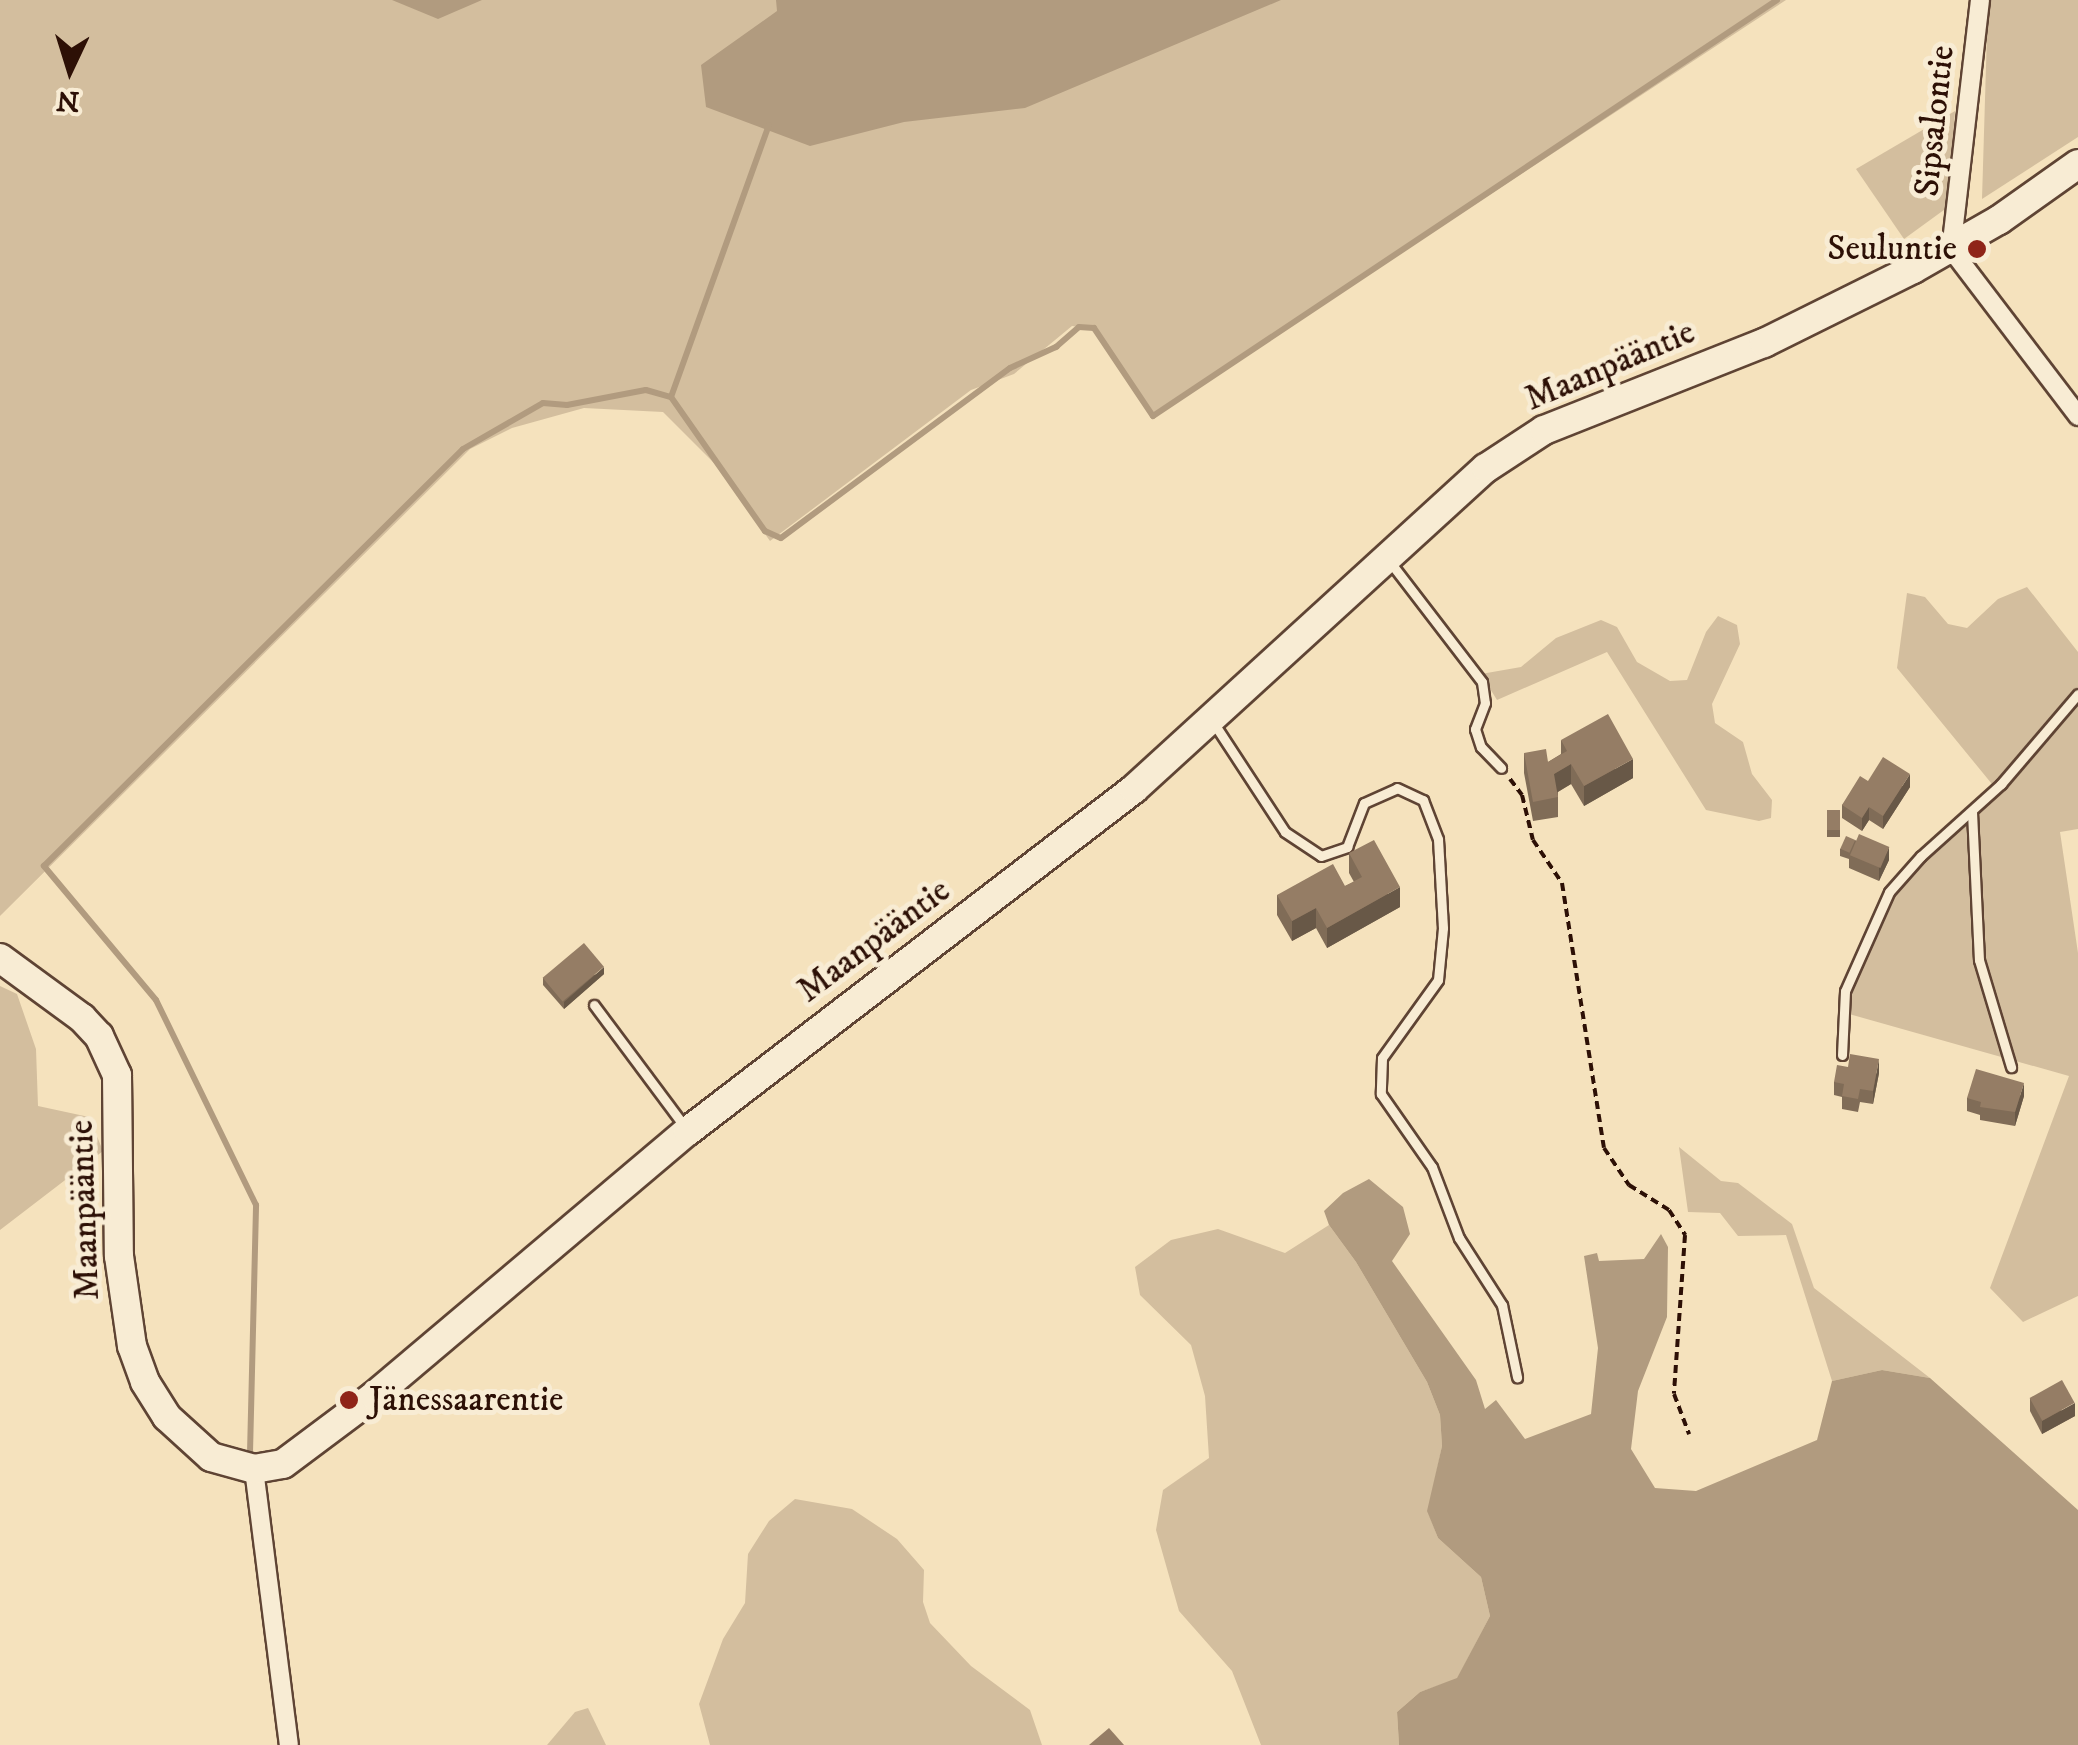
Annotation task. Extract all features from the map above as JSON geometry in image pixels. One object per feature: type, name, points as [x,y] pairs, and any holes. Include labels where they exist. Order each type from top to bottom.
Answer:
[{"type":"street","name":"Sipsalontie","points":[[1951,249],[1980,0]]},
{"type":"street","name":"Maanpääntie","points":[[0,958],[82,1018],[99,1036],[116,1075],[118,1256],[132,1346],[146,1382],[167,1417],[211,1458],[254,1470],[282,1464],[314,1445],[688,1131],[1134,789],[1385,556],[1486,468],[1544,430],[1764,343],[1951,249],[2078,164]]},
{"type":"street","points":[[1951,249],[2078,416]]},
{"type":"street","points":[[254,1470],[289,1745]]},
{"type":"lane","points":[[1385,556],[1482,682],[1484,703],[1475,729],[1482,747],[1500,768]]},
{"type":"lane","points":[[1842,1055],[1845,991],[1890,892],[1921,856],[1972,812],[2078,694]]},
{"type":"lane","points":[[1210,718],[1285,832],[1321,856],[1347,847],[1364,803],[1397,788],[1423,800],[1438,839],[1443,928],[1438,980],[1382,1058],[1381,1094],[1432,1166],[1459,1238],[1502,1305],[1517,1377]]},
{"type":"lane","points":[[1972,812],[1979,960],[2011,1067]]},
{"type":"lane","points":[[594,1004],[688,1131]]},
{"type":"path","points":[[1500,768],[1522,795],[1533,840],[1562,883],[1604,1148],[1629,1185],[1669,1210],[1685,1235],[1674,1394],[1690,1434]]},
{"type":"shaded area","points":[[0,0],[1786,0],[1153,416],[1094,329],[1072,326],[1014,374],[971,390],[770,541],[715,464],[663,412],[584,408],[512,428],[470,449],[0,916]]},
{"type":"shaded area","points":[[392,0],[482,0],[438,19]]},
{"type":"shaded area","points":[[776,0],[1281,0],[1025,108],[904,122],[810,146],[706,107],[701,65],[777,11]]},
{"type":"shaded area","points":[[1988,0],[2078,0],[2078,137],[1982,199]]},
{"type":"shaded area","points":[[1955,111],[1948,207],[1904,239],[1856,169]]},
{"type":"shaded area","points":[[2027,587],[2078,652],[2078,829],[2060,832],[2078,953],[2078,1296],[2023,1322],[1990,1288],[2069,1076],[1842,1012],[1845,991],[1889,892],[1996,789],[1897,668],[1907,593],[1925,597],[1948,624],[1967,628],[1998,599]]},
{"type":"shaded area","points":[[1718,616],[1737,625],[1740,644],[1712,704],[1715,723],[1743,742],[1752,774],[1772,800],[1771,818],[1759,821],[1706,810],[1607,652],[1497,700],[1481,674],[1521,667],[1556,638],[1601,620],[1617,627],[1637,662],[1670,681],[1687,680],[1706,632]]},
{"type":"shaded area","points":[[0,986],[17,994],[36,1049],[38,1106],[89,1117],[103,1151],[0,1230]]},
{"type":"shaded area","points":[[1679,1147],[1721,1181],[1738,1183],[1792,1224],[1814,1288],[1930,1378],[1882,1370],[1832,1381],[1786,1235],[1738,1236],[1720,1213],[1688,1212]]},
{"type":"shaded area","points":[[1369,1179],[1403,1207],[1410,1234],[1392,1261],[1476,1380],[1485,1409],[1496,1400],[1525,1439],[1591,1414],[1598,1348],[1584,1256],[1597,1253],[1599,1261],[1644,1259],[1661,1234],[1668,1247],[1667,1317],[1638,1391],[1631,1449],[1655,1488],[1696,1491],[1817,1440],[1832,1381],[1882,1370],[1930,1378],[2078,1510],[2078,1745],[1399,1745],[1397,1712],[1420,1692],[1457,1678],[1490,1616],[1481,1577],[1438,1538],[1427,1511],[1442,1446],[1440,1415],[1427,1382],[1324,1211],[1343,1193]]},
{"type":"shaded area","points":[[1329,1225],[1356,1262],[1427,1382],[1440,1415],[1442,1446],[1428,1512],[1438,1538],[1481,1577],[1490,1616],[1457,1679],[1420,1692],[1397,1712],[1399,1745],[1261,1745],[1232,1671],[1179,1611],[1156,1530],[1163,1490],[1209,1458],[1205,1396],[1191,1345],[1140,1295],[1135,1267],[1171,1240],[1218,1229],[1285,1253]]},
{"type":"shaded area","points":[[795,1499],[852,1509],[897,1539],[924,1570],[923,1602],[930,1623],[971,1666],[1030,1710],[1042,1745],[710,1745],[699,1704],[723,1639],[745,1603],[748,1554],[769,1521]]},
{"type":"shaded area","points":[[588,1708],[606,1745],[547,1745],[575,1712]]},
{"type":"building","points":[[1608,714],[1633,759],[1584,786],[1571,764],[1554,774],[1558,797],[1533,802],[1524,753],[1546,749],[1548,762],[1567,751],[1561,740]]},
{"type":"building","points":[[1883,757],[1910,774],[1883,816],[1869,807],[1862,818],[1842,805],[1860,776],[1868,781]]},
{"type":"building","points":[[1827,810],[1840,810],[1840,830],[1827,830]]},
{"type":"building","points":[[1859,834],[1889,847],[1880,868],[1850,855]]},
{"type":"building","points":[[1846,836],[1855,840],[1849,853],[1840,849]]},
{"type":"building","points":[[1374,840],[1400,887],[1327,928],[1316,908],[1292,921],[1277,895],[1333,864],[1345,886],[1362,877],[1349,853]]},
{"type":"building","points":[[584,943],[604,967],[563,1001],[543,978]]},
{"type":"building","points":[[1850,1054],[1879,1059],[1873,1091],[1860,1089],[1858,1099],[1842,1096],[1844,1084],[1834,1082],[1837,1065],[1848,1067]]},
{"type":"building","points":[[1976,1069],[2024,1083],[2015,1112],[1980,1107],[1981,1102],[1967,1098]]},
{"type":"building","points":[[2062,1380],[2075,1403],[2042,1421],[2030,1398]]},
{"type":"building","points":[[1109,1728],[1124,1745],[1089,1745]]},
{"type":"waterway","points":[[250,1453],[256,1205],[156,1000],[44,866],[463,449],[543,403],[567,405],[646,390],[671,397],[765,531],[781,538],[1010,368],[1056,347],[1079,327],[1094,328],[1153,416],[1777,0]]},
{"type":"waterway","points":[[671,397],[769,125]]},
{"type":"place","name":"Seuluntie","points":[[1977,249]]},
{"type":"place","name":"Jänessaarentie","points":[[349,1400]]}]
